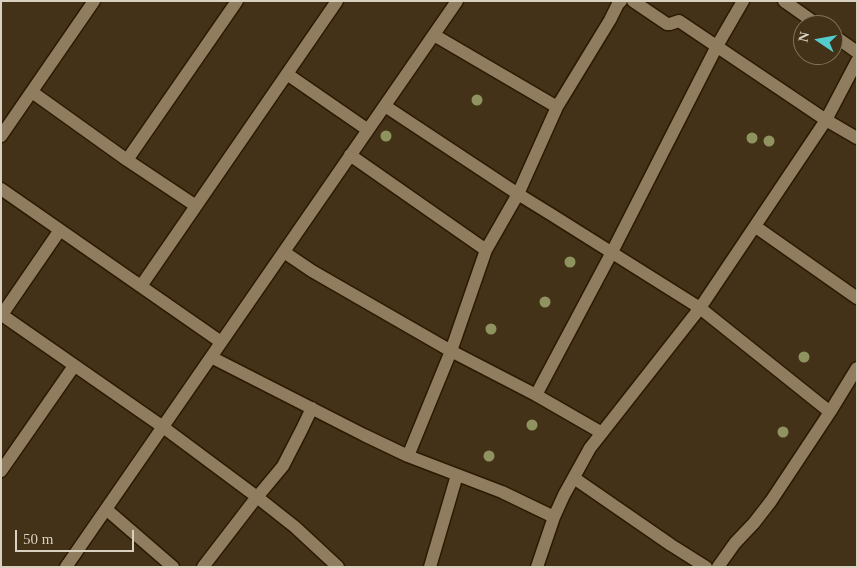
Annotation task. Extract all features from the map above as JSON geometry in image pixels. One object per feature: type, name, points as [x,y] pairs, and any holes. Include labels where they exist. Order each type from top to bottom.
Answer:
[{"type":"street","points":[[1,136],[94,1]]},
{"type":"street","points":[[127,160],[237,1]]},
{"type":"street","points":[[140,286],[337,1]]},
{"type":"street","points":[[66,567],[457,1]]},
{"type":"street","points":[[408,456],[451,351],[486,250],[518,194],[557,107],[621,1]]},
{"type":"street","points":[[633,1],[667,24],[679,21],[826,120],[857,138]]},
{"type":"street","points":[[536,395],[612,252],[716,46],[743,1]]},
{"type":"street","points":[[784,1],[804,15]]},
{"type":"street","points":[[434,35],[557,107]]},
{"type":"street","points":[[843,42],[857,52]]},
{"type":"street","points":[[537,567],[554,517],[590,448],[700,308],[756,227],[826,120],[857,60]]},
{"type":"street","points":[[287,74],[368,130]]},
{"type":"street","points":[[32,92],[127,160],[196,206]]},
{"type":"street","points":[[385,106],[518,194],[700,308],[830,412]]},
{"type":"street","points":[[350,156],[486,250]]},
{"type":"street","points":[[1,190],[221,342]]},
{"type":"street","points":[[756,227],[857,298]]},
{"type":"street","points":[[60,230],[1,316],[163,427],[257,497],[295,527],[338,567]]},
{"type":"street","points":[[284,252],[312,271],[451,351],[536,395],[602,433]]},
{"type":"street","points":[[211,357],[408,456],[502,492],[554,517]]},
{"type":"street","points":[[1,471],[74,366]]},
{"type":"street","points":[[718,567],[735,543],[771,501],[857,368]]},
{"type":"street","points":[[203,567],[283,466],[312,408]]},
{"type":"street","points":[[430,567],[457,475]]},
{"type":"street","points":[[574,478],[706,567]]},
{"type":"street","points":[[106,509],[173,567]]}]
